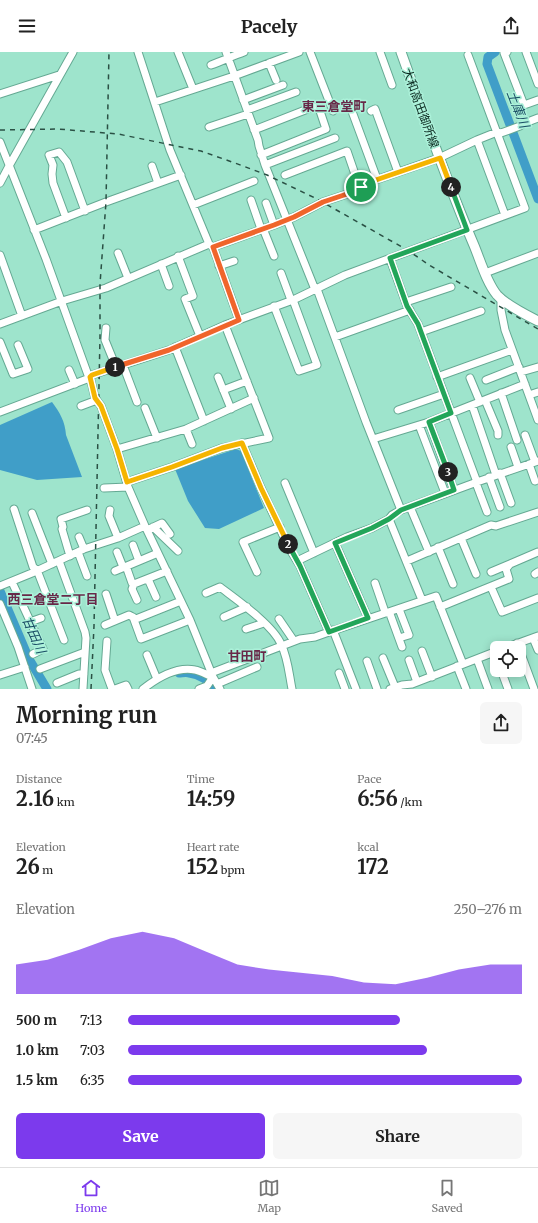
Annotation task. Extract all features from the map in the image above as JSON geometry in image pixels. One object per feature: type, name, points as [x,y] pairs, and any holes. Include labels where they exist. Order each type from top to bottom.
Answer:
[{"type":"main road","name":"大和高田御所線","points":[[401,52],[467,230],[491,286],[500,298],[538,321]]},
{"type":"street","points":[[0,184],[73,52]]},
{"type":"street","points":[[138,52],[170,150],[211,245],[239,320]]},
{"type":"street","points":[[178,52],[193,89]]},
{"type":"street","points":[[211,65],[227,56],[244,52]]},
{"type":"street","points":[[154,102],[234,76],[300,52]]},
{"type":"street","points":[[310,52],[333,111]]},
{"type":"street","points":[[380,52],[392,85]]},
{"type":"street","points":[[507,52],[504,53],[524,106],[538,100]]},
{"type":"street","points":[[526,52],[538,84]]},
{"type":"street","points":[[0,412],[75,384],[92,375],[175,347],[225,325],[292,300],[390,258],[525,208],[468,55]]},
{"type":"street","points":[[227,56],[254,130],[261,155],[314,287],[317,289],[401,510]]},
{"type":"street","points":[[269,63],[276,80]]},
{"type":"street","points":[[1,92],[59,75]]},
{"type":"street","points":[[243,100],[283,85]]},
{"type":"street","points":[[208,127],[296,92]]},
{"type":"street","points":[[254,130],[318,105],[326,129],[261,155]]},
{"type":"street","points":[[350,106],[377,179]]},
{"type":"street","points":[[371,110],[375,109],[398,172]]},
{"type":"street","points":[[0,324],[62,301],[106,288],[178,256],[274,225],[323,202],[353,192],[377,179],[440,158],[477,140],[497,132],[512,129],[538,118]]},
{"type":"street","points":[[265,165],[334,138]]},
{"type":"street","points":[[477,140],[505,216]]},
{"type":"street","points":[[0,142],[62,301],[90,377],[95,398],[101,406],[128,484],[149,528],[158,553],[190,620],[215,681]]},
{"type":"street","points":[[285,175],[347,151],[358,183],[361,187]]},
{"type":"street","points":[[66,218],[53,183],[53,165],[49,155],[59,152],[67,162],[85,211]]},
{"type":"street","points":[[152,166],[158,183]]},
{"type":"street","points":[[34,230],[180,175]]},
{"type":"street","points":[[192,203],[254,181]]},
{"type":"street","points":[[192,203],[234,185]]},
{"type":"street","points":[[251,200],[260,226],[263,229],[274,256]]},
{"type":"street","points":[[266,203],[274,225]]},
{"type":"street","points":[[118,253],[128,278]]},
{"type":"street","points":[[485,273],[538,253]]},
{"type":"street","points":[[0,255],[22,316]]},
{"type":"street","points":[[178,256],[193,296],[185,299],[200,336]]},
{"type":"street","points":[[390,258],[406,302],[418,324],[487,512]]},
{"type":"street","points":[[219,266],[234,261]]},
{"type":"street","points":[[161,264],[170,286]]},
{"type":"street","points":[[274,306],[299,371],[317,365],[281,273]]},
{"type":"street","points":[[406,302],[451,287]]},
{"type":"street","points":[[500,298],[505,330],[538,420]]},
{"type":"street","points":[[335,337],[410,310]]},
{"type":"street","points":[[421,332],[481,312]]},
{"type":"street","points":[[104,488],[128,484],[222,448],[270,438],[225,325]]},
{"type":"street","points":[[106,328],[105,340],[120,366],[137,402]]},
{"type":"street","points":[[0,342],[13,374],[28,369],[18,345]]},
{"type":"street","points":[[175,347],[204,421]]},
{"type":"street","points":[[438,377],[512,350]]},
{"type":"street","points":[[486,380],[520,370],[538,367]]},
{"type":"street","points":[[69,370],[75,384]]},
{"type":"street","points":[[218,377],[231,409]]},
{"type":"street","points":[[470,378],[483,400],[498,431],[498,435]]},
{"type":"street","points":[[223,390],[247,381]]},
{"type":"street","points":[[373,439],[429,422],[525,384]]},
{"type":"street","points":[[529,395],[538,392]]},
{"type":"street","points":[[501,393],[517,440]]},
{"type":"street","points":[[398,410],[444,394]]},
{"type":"street","points":[[117,449],[186,429],[254,398]]},
{"type":"street","points":[[81,406],[97,400]]},
{"type":"street","points":[[472,405],[495,475],[500,507]]},
{"type":"street","points":[[145,408],[157,438]]},
{"type":"street","points":[[429,422],[454,490]]},
{"type":"street","points":[[419,425],[445,493]]},
{"type":"street","points":[[186,429],[192,444]]},
{"type":"street","points":[[525,435],[534,462],[535,481]]},
{"type":"street","points":[[242,443],[289,548],[297,561],[331,631],[356,689]]},
{"type":"street","points":[[511,448],[518,467]]},
{"type":"street","points":[[297,561],[372,528],[389,519],[401,510],[534,462]]},
{"type":"street","points":[[495,475],[511,503]]},
{"type":"street","points":[[285,483],[314,553]]},
{"type":"street","points":[[410,507],[429,552]]},
{"type":"street","points":[[14,509],[33,567],[37,570],[64,640]]},
{"type":"street","points":[[70,556],[60,519],[87,510]]},
{"type":"street","points":[[110,510],[109,516],[118,538]]},
{"type":"street","points":[[407,561],[492,525],[496,526],[538,512]]},
{"type":"street","points":[[32,513],[85,632],[83,689]]},
{"type":"street","points":[[389,519],[422,600]]},
{"type":"street","points":[[0,586],[81,551],[162,523],[170,534]]},
{"type":"street","points":[[257,572],[243,542],[280,527]]},
{"type":"street","points":[[149,528],[178,551]]},
{"type":"street","points":[[79,537],[88,576]]},
{"type":"street","points":[[461,538],[476,574]]},
{"type":"street","points":[[335,543],[368,618]]},
{"type":"street","points":[[133,545],[139,561]]},
{"type":"street","points":[[438,547],[453,584]]},
{"type":"street","points":[[117,552],[132,583],[134,584]]},
{"type":"street","points":[[491,572],[538,552]]},
{"type":"street","points":[[115,571],[158,553]]},
{"type":"street","points":[[440,607],[509,579],[506,569],[510,564]]},
{"type":"street","points":[[134,584],[167,571]]},
{"type":"street","points":[[148,579],[156,597]]},
{"type":"street","points":[[12,582],[42,649],[33,654]]},
{"type":"street","points":[[375,583],[385,612],[390,614],[402,647]]},
{"type":"street","points":[[134,584],[132,589],[136,600]]},
{"type":"street","points":[[206,593],[220,587],[247,607],[269,627],[281,643],[287,660],[292,689]]},
{"type":"street","points":[[491,587],[502,612],[538,598]]},
{"type":"street","points":[[106,594],[115,621]]},
{"type":"street","points":[[199,689],[208,688],[215,681],[294,641],[315,637],[436,596],[460,665],[466,689]]},
{"type":"street","points":[[105,625],[129,615],[136,619],[181,601]]},
{"type":"street","points":[[0,604],[25,667],[32,689]]},
{"type":"street","points":[[224,617],[247,607]]},
{"type":"street","points":[[399,609],[409,635],[399,638]]},
{"type":"street","points":[[133,617],[141,639],[190,620]]},
{"type":"street","points":[[30,622],[41,618]]},
{"type":"street","points":[[279,619],[294,641]]},
{"type":"street","points":[[246,630],[264,623]]},
{"type":"street","points":[[524,641],[536,637],[538,650]]},
{"type":"street","points":[[106,642],[105,670],[114,689],[126,685],[128,689]]},
{"type":"street","points":[[422,651],[432,676]]},
{"type":"street","points":[[40,668],[85,652]]},
{"type":"street","points":[[147,655],[157,679]]},
{"type":"street","points":[[383,658],[397,687],[412,684],[460,665],[490,656]]},
{"type":"street","points":[[477,659],[488,689]]},
{"type":"street","points":[[409,660],[417,682]]},
{"type":"street","points":[[366,661],[377,689]]},
{"type":"street","points":[[526,666],[534,689]]},
{"type":"street","points":[[0,675],[25,667]]},
{"type":"street","points":[[143,689],[157,679],[172,672],[186,669],[196,670],[215,681],[257,667]]},
{"type":"street","points":[[339,673],[345,689]]},
{"type":"street","points":[[58,683],[79,674],[84,674]]},
{"type":"street","points":[[504,677],[508,689]]},
{"type":"water","points":[[52,402],[63,421],[66,435],[82,477],[37,480],[0,470],[0,425]]},
{"type":"water","points":[[236,449],[241,451],[264,508],[219,529],[205,528],[188,501],[175,469]]},
{"type":"waterway","name":"土庫川","points":[[495,52],[488,57],[487,64],[538,199]]},
{"type":"waterway","name":"甘田川","points":[[0,591],[29,659],[47,689]]},
{"type":"waterway","name":"甘田川","points":[[179,673],[188,673],[200,676],[216,689]]},
{"type":"railway","points":[[91,689],[94,626],[100,284],[106,202],[109,52]]},
{"type":"railway","points":[[0,130],[58,129],[118,134],[201,151],[235,163],[267,175],[317,199],[409,251],[429,265],[538,329]]},
{"type":"district","name":"東三倉堂町","points":[[334,106]]},
{"type":"district","name":"西三倉堂二丁目","points":[[53,599]]},
{"type":"district","name":"甘田町","points":[[247,656]]},
{"type":"route","points":[[440,158],[467,230],[390,258],[407,306],[418,324],[451,413],[429,422],[454,490],[401,510],[392,515],[389,519],[372,528],[335,543],[368,618],[329,632],[300,566],[289,548],[261,488],[242,443],[222,448],[127,482],[117,449],[101,406],[95,398],[90,377],[92,375],[169,350],[239,320],[213,247],[294,217],[323,202],[353,192],[361,187],[370,182],[440,158]]}]
